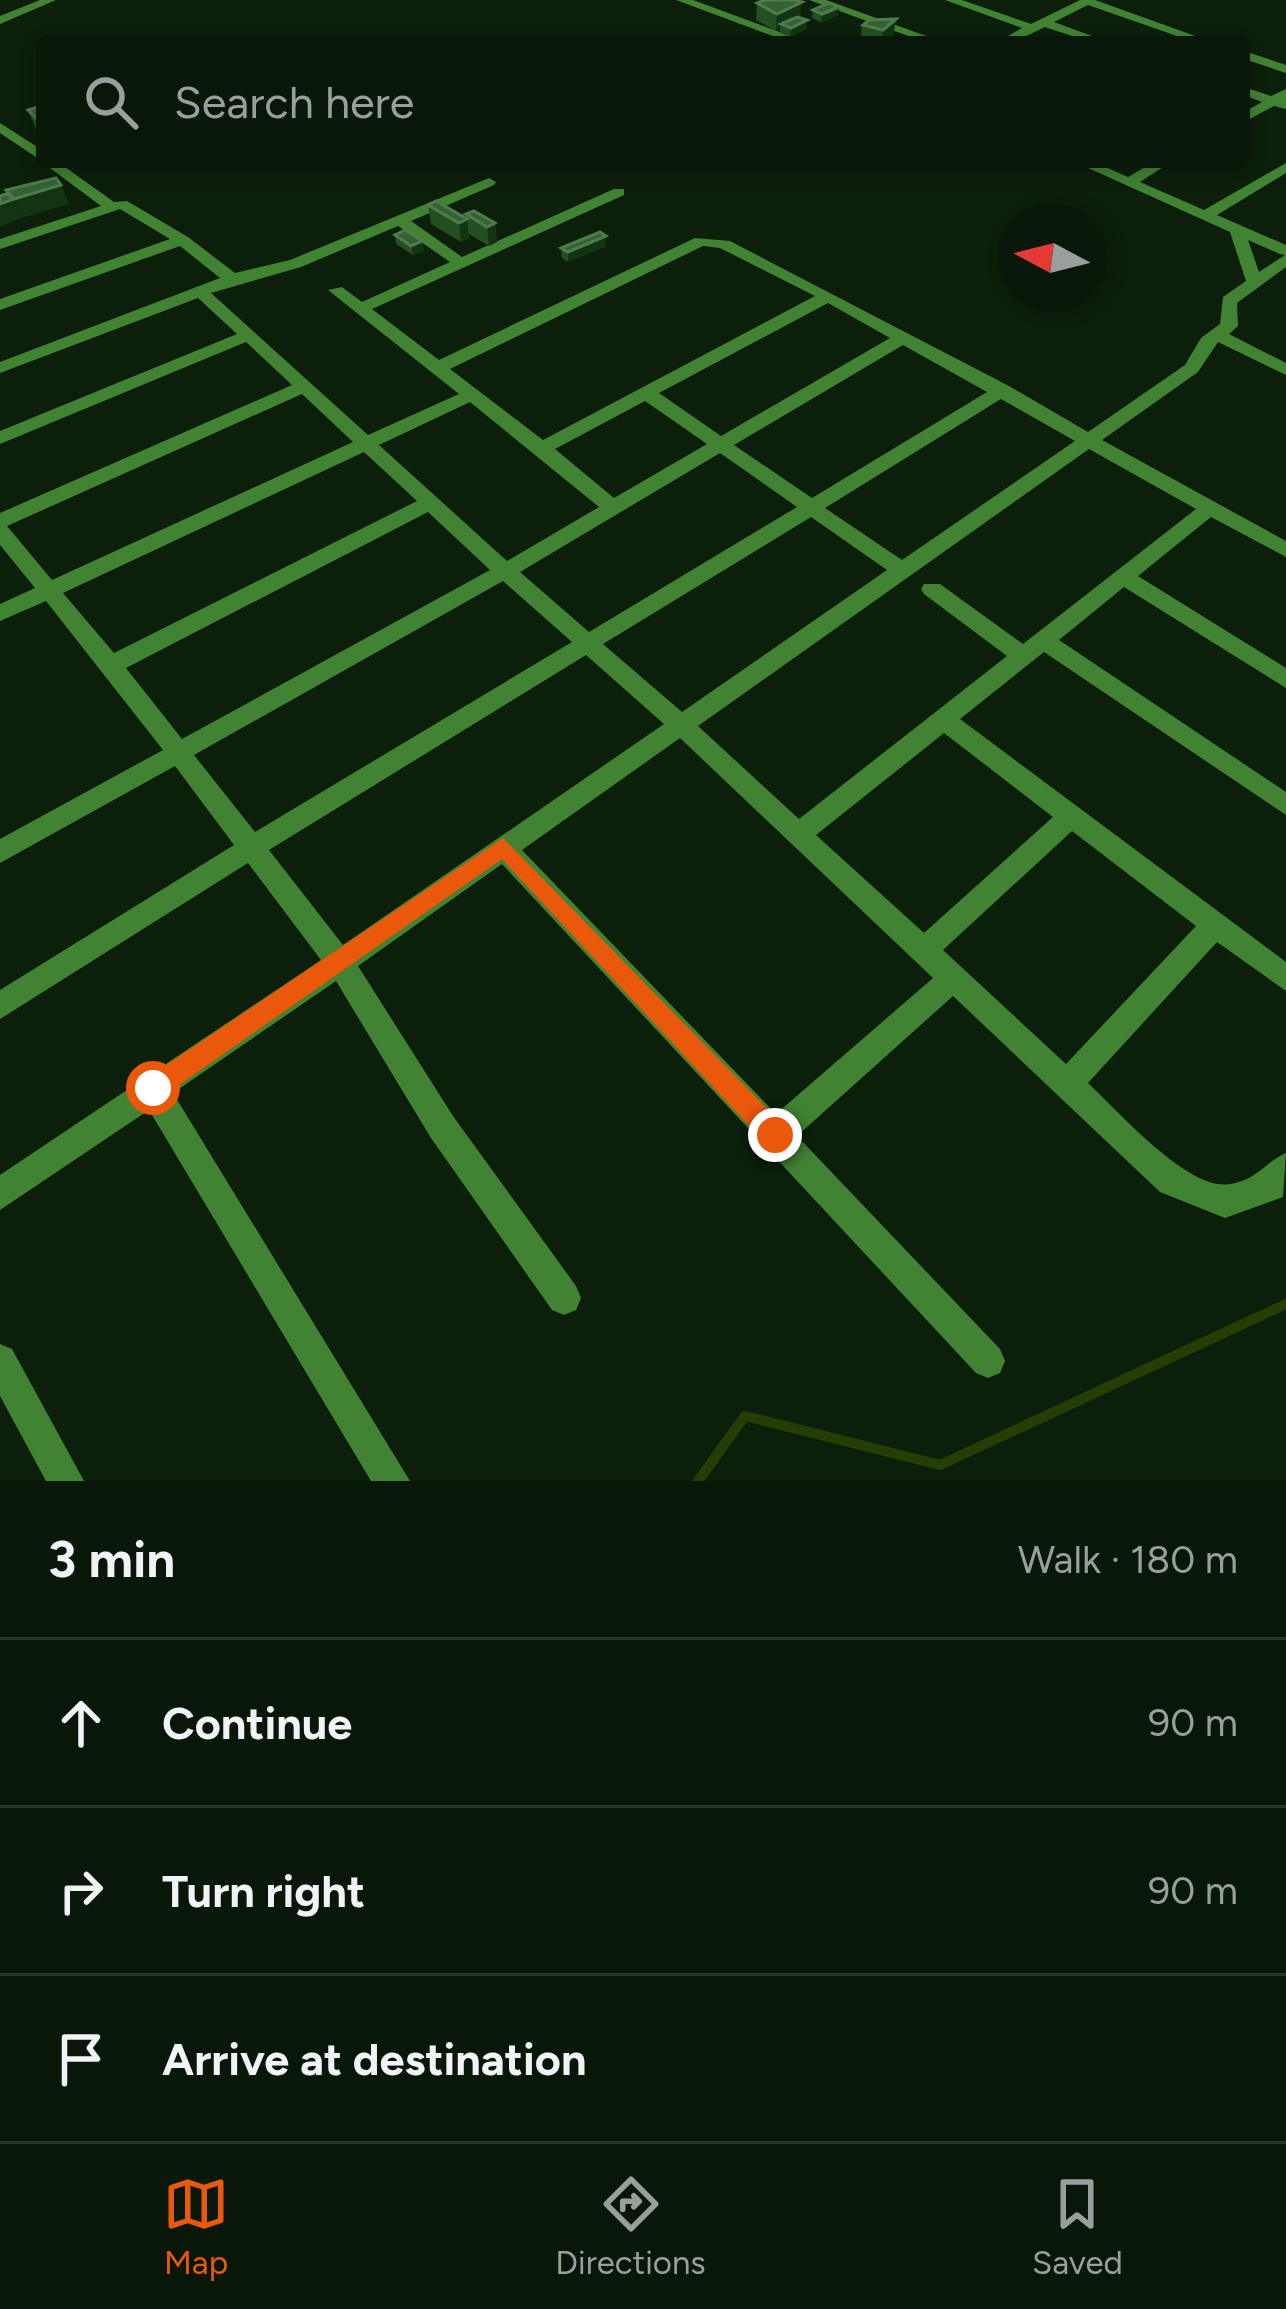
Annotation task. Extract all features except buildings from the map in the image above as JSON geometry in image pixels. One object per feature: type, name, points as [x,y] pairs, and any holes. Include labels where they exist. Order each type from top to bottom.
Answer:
[{"type":"street","points":[[0,20],[50,0]]},
{"type":"street","points":[[682,0],[784,36]]},
{"type":"street","points":[[815,0],[920,36]]},
{"type":"street","points":[[956,1],[1079,36]]},
{"type":"street","points":[[1018,36],[1088,1],[1189,36]]},
{"type":"street","points":[[1250,57],[1286,69]]},
{"type":"street","points":[[1250,92],[1282,100]]},
{"type":"street","points":[[1250,115],[1282,100]]},
{"type":"street","points":[[0,127],[36,153]]},
{"type":"street","points":[[1206,215],[1286,167]]},
{"type":"street","points":[[56,168],[109,206]]},
{"type":"street","points":[[1096,168],[1286,250]]},
{"type":"street","points":[[1130,182],[1154,168]]},
{"type":"street","points":[[0,368],[232,279],[295,264],[489,182]]},
{"type":"street","points":[[361,308],[619,192]]},
{"type":"street","points":[[0,244],[122,204],[182,240],[232,279]]},
{"type":"street","points":[[403,222],[461,263]]},
{"type":"street","points":[[1236,229],[1254,280]]},
{"type":"street","points":[[0,305],[182,240]]},
{"type":"street","points":[[436,368],[700,241],[724,244],[1003,390],[1286,550]]},
{"type":"street","points":[[0,1194],[340,963],[1192,368],[1207,342],[1224,331],[1229,301],[1286,260]]},
{"type":"street","points":[[336,290],[542,448],[610,507]]},
{"type":"street","points":[[200,291],[506,571],[592,643],[1171,1181],[1225,1202],[1272,1186],[1286,1168]]},
{"type":"street","points":[[542,448],[828,296]]},
{"type":"street","points":[[1224,331],[1286,354]]},
{"type":"street","points":[[1224,331],[1286,370]]},
{"type":"street","points":[[0,438],[249,335]]},
{"type":"street","points":[[1,849],[506,571],[904,337]]},
{"type":"street","points":[[0,521],[304,386]]},
{"type":"street","points":[[0,1006],[247,847],[592,643],[1003,390]]},
{"type":"street","points":[[646,393],[902,570]]},
{"type":"street","points":[[0,614],[471,394]]},
{"type":"street","points":[[111,665],[432,502]]},
{"type":"street","points":[[799,835],[1212,506]]},
{"type":"street","points":[[0,531],[111,665],[340,963],[442,1127],[564,1298]]},
{"type":"street","points":[[1123,578],[1286,679]]},
{"type":"street","points":[[932,589],[1286,805]]},
{"type":"street","points":[[944,720],[1286,978]]},
{"type":"street","points":[[924,950],[1071,816]]},
{"type":"street","points":[[503,847],[988,1361]]},
{"type":"street","points":[[1067,1084],[1215,925]]},
{"type":"street","points":[[775,1135],[953,978]]},
{"type":"street","points":[[153,1088],[392,1481]]},
{"type":"street","points":[[0,1361],[66,1481]]},
{"type":"waterway","points":[[698,1481],[745,1416],[940,1465],[1286,1304]]},
{"type":"route","points":[[153,1088],[503,847],[775,1135]]}]
